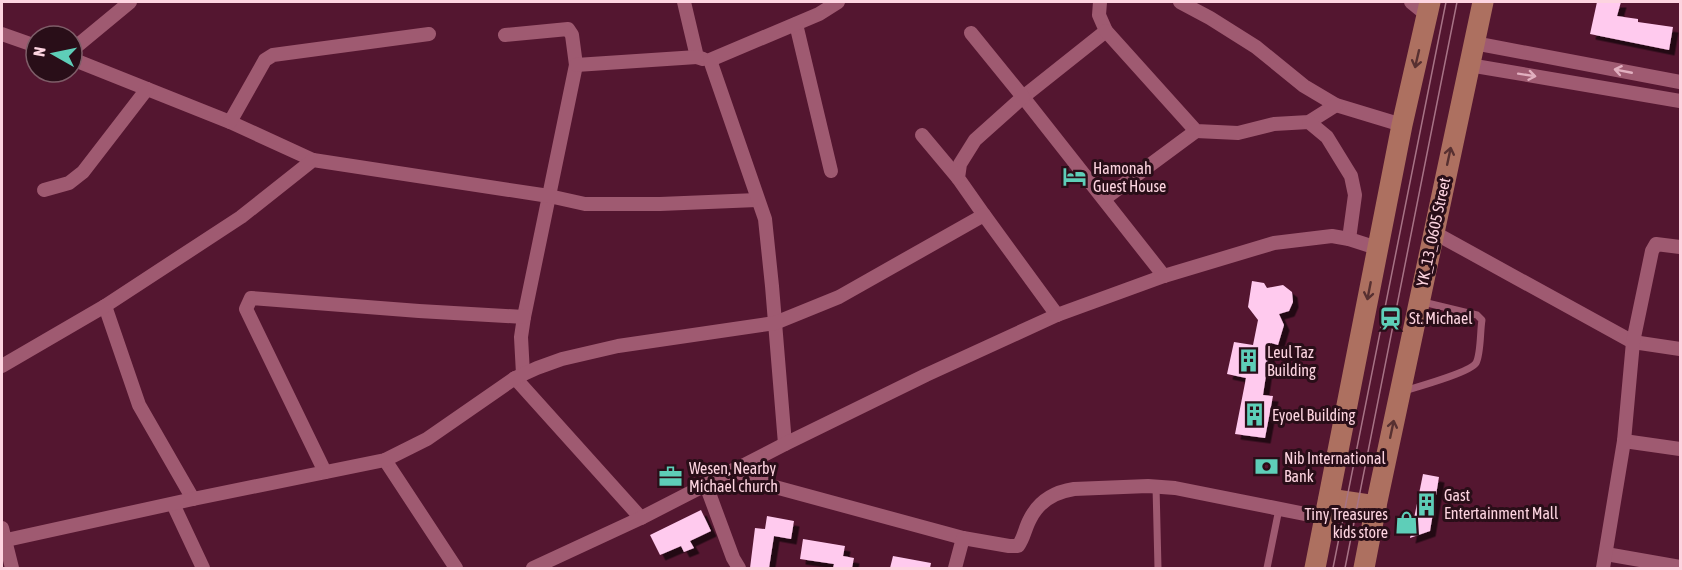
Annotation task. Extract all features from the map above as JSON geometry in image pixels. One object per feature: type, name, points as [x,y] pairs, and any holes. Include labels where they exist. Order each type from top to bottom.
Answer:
[{"type":"main road","name":"YK_13_0605 Street","points":[[1364,568],[1418,301],[1483,2]]},
{"type":"main road","points":[[1316,568],[1386,211],[1423,6]]},
{"type":"main road","points":[[1327,509],[1376,507]]},
{"type":"street","points":[[84,40],[130,2]]},
{"type":"street","points":[[684,2],[703,59],[765,219],[785,444]]},
{"type":"street","points":[[576,65],[703,59],[796,24],[819,14],[838,2]]},
{"type":"street","points":[[1100,2],[1099,15],[1106,31],[1196,131]]},
{"type":"street","points":[[1180,2],[1256,47],[1304,86],[1336,105],[1402,125]]},
{"type":"street","points":[[796,24],[831,171]]},
{"type":"street","points":[[506,35],[568,29],[572,34],[576,65],[524,317],[519,376],[641,518]]},
{"type":"street","points":[[958,178],[960,164],[975,140],[1023,97],[1106,31]]},
{"type":"street","points":[[972,33],[1164,276]]},
{"type":"street","points":[[2,34],[24,42]]},
{"type":"street","points":[[230,122],[265,60],[273,55],[429,34]]},
{"type":"street","points":[[1474,43],[1680,82]]},
{"type":"street","points":[[84,64],[230,122],[313,160],[549,196],[585,204],[757,200]]},
{"type":"street","points":[[1469,65],[1680,100]]},
{"type":"street","points":[[44,190],[69,183],[83,172],[147,89]]},
{"type":"street","points":[[1104,199],[1196,131],[1238,133],[1274,124],[1309,122],[1336,105]]},
{"type":"street","points":[[1309,122],[1327,137],[1351,176],[1355,195],[1349,239]]},
{"type":"street","points":[[922,135],[958,178],[1057,315]]},
{"type":"street","points":[[2,366],[105,306],[241,217],[313,160]]},
{"type":"street","points":[[11,567],[3,537],[386,460],[427,439],[519,376],[562,360],[618,346],[776,323],[839,297],[984,215]]},
{"type":"street","points":[[1433,232],[1633,342],[1680,349]]},
{"type":"street","points":[[534,568],[641,518],[926,375],[1057,315],[1164,276],[1274,243],[1332,236],[1377,248]]},
{"type":"street","points":[[1680,247],[1661,244],[1653,247],[1633,342],[1624,441],[1604,562],[1680,567]]},
{"type":"street","points":[[325,472],[246,309],[251,298],[419,312],[524,317]]},
{"type":"street","points":[[105,306],[139,405],[193,499]]},
{"type":"street","points":[[1624,441],[1680,449]]},
{"type":"street","points":[[386,460],[456,568]]},
{"type":"street","points":[[733,470],[775,487],[963,538],[1009,546],[1018,546],[1022,542],[1030,519],[1043,501],[1061,491],[1074,489],[1156,486],[1279,509],[1327,509]]},
{"type":"street","points":[[706,484],[733,558],[739,568]]},
{"type":"street","points":[[173,504],[203,568]]},
{"type":"street","points":[[955,568],[963,538]]},
{"type":"lane","points":[[1399,393],[1463,371],[1474,366],[1478,360],[1482,320],[1477,315],[1418,301]]},
{"type":"lane","points":[[1156,486],[1158,568]]},
{"type":"lane","points":[[1267,568],[1279,509]]},
{"type":"building","points":[[1597,2],[1621,2],[1617,16],[1638,19],[1638,22],[1673,27],[1669,50],[1590,34]]},
{"type":"building","points":[[1252,281],[1264,283],[1267,288],[1283,285],[1292,292],[1293,302],[1289,311],[1279,314],[1284,325],[1278,345],[1271,343],[1263,395],[1273,396],[1265,438],[1235,434],[1246,378],[1227,374],[1234,342],[1253,345],[1258,320],[1248,307]]},
{"type":"building","name":"Gast Entertainment Mall","points":[[1423,474],[1439,477],[1430,531],[1410,538]]},
{"type":"building","points":[[701,510],[711,531],[690,541],[694,548],[684,552],[681,546],[660,555],[650,535]]},
{"type":"building","points":[[767,516],[794,521],[791,539],[774,536],[769,568],[750,568],[755,528],[765,529]]},
{"type":"building","points":[[803,539],[845,546],[843,556],[854,558],[852,568],[833,568],[834,564],[800,559]]},
{"type":"building","points":[[893,556],[931,563],[930,568],[890,568]]},
{"type":"tram line","points":[[1333,568],[1446,2]]},
{"type":"tram line","points":[[1345,568],[1457,2]]},
{"type":"place","name":"Hamonah Guest House","points":[[1075,177]]},
{"type":"place","name":"St. Michael","points":[[1391,318]]},
{"type":"place","name":"Leul Taz Building","points":[[1249,361]]},
{"type":"place","name":"Eyoel Building","points":[[1254,415]]},
{"type":"place","name":"Nib International Bank","points":[[1266,467]]},
{"type":"place","name":"Wesen, Nearby Michael church","points":[[671,477]]},
{"type":"place","name":"Gast Entertainment Mall","points":[[1426,504]]},
{"type":"place","name":"Tiny Treasures kids store","points":[[1406,523]]}]
